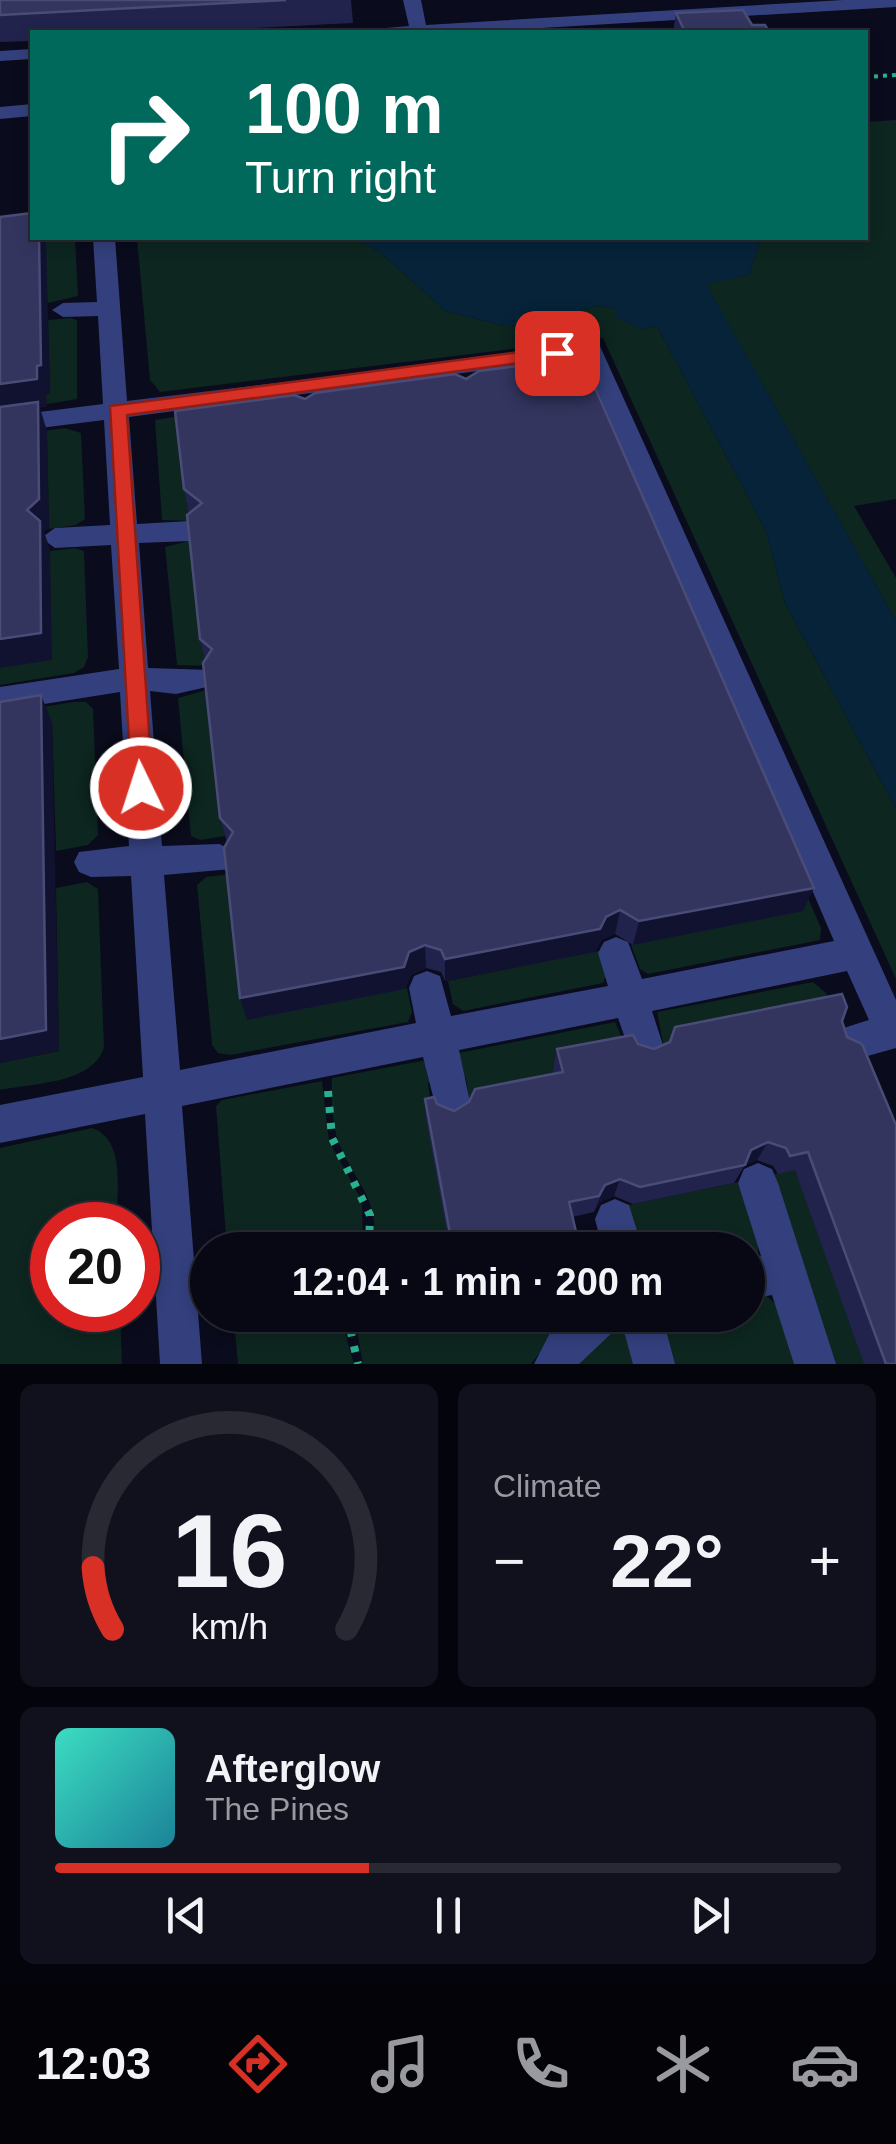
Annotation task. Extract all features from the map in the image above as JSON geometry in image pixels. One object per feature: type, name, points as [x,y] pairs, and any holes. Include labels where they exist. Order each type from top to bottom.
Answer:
[{"type":"lane","points":[[412,0],[419,30]]},
{"type":"lane","points":[[435,30],[896,2]]},
{"type":"lane","points":[[704,30],[896,19]]},
{"type":"lane","points":[[0,56],[30,54]]},
{"type":"lane","points":[[0,114],[30,110]]},
{"type":"lane","points":[[104,240],[181,1364]]},
{"type":"lane","points":[[64,310],[110,309]]},
{"type":"lane","points":[[0,425],[117,410],[304,402],[456,366],[591,349],[690,603],[761,766],[857,953],[892,1032],[850,1043]]},
{"type":"lane","points":[[456,366],[464,397]]},
{"type":"lane","points":[[55,538],[190,531]]},
{"type":"lane","points":[[0,699],[134,678],[176,682],[200,678]]},
{"type":"lane","points":[[92,862],[219,859]]},
{"type":"lane","points":[[616,953],[646,1048]]},
{"type":"lane","points":[[0,1124],[857,953]]},
{"type":"lane","points":[[428,988],[452,1107]]},
{"type":"lane","points":[[758,1184],[766,1275],[814,1364]]},
{"type":"lane","points":[[555,1364],[567,1344],[581,1332]]},
{"type":"lane","points":[[646,1332],[654,1364]]},
{"type":"path","points":[[868,76],[896,75]]},
{"type":"path","points":[[322,1059],[332,1138],[370,1215],[370,1232]]},
{"type":"path","points":[[351,1332],[358,1364]]},
{"type":"green space","points":[[896,120],[896,499],[854,506],[896,578],[896,621],[705,283],[749,275],[760,240],[868,240],[868,122]]},
{"type":"green space","points":[[0,238],[75,240],[78,296],[48,303]]},
{"type":"green space","points":[[137,240],[358,240],[381,253],[446,311],[505,326],[531,327],[598,305],[620,310],[614,316],[643,330],[648,326],[658,328],[766,531],[785,603],[896,809],[896,979],[603,338],[160,392],[150,380]]},
{"type":"green space","points":[[48,320],[77,320],[77,399],[0,412],[0,400],[50,394]]},
{"type":"green space","points":[[283,400],[191,521],[162,520],[155,420]]},
{"type":"green space","points":[[65,428],[81,433],[85,519],[76,525],[49,529],[47,443],[0,437]]},
{"type":"green space","points":[[193,540],[207,666],[177,665],[165,547]]},
{"type":"green space","points":[[50,551],[84,551],[88,657],[84,667],[74,673],[0,685],[0,668]]},
{"type":"green space","points":[[210,689],[226,836],[200,840],[191,836],[178,698]]},
{"type":"green space","points":[[86,702],[93,709],[98,835],[88,845],[56,851],[52,722],[0,714]]},
{"type":"green space","points":[[760,787],[821,928],[820,940],[648,974],[640,969],[631,945],[802,911]]},
{"type":"green space","points":[[231,874],[248,1019],[407,988],[412,1012],[408,1022],[230,1055],[218,1053],[212,1045],[197,885],[206,877]]},
{"type":"green space","points":[[87,882],[98,889],[104,1047],[98,1059],[75,1075],[0,1090],[0,1063],[59,1051],[56,888]]},
{"type":"green space","points":[[599,951],[606,976],[603,983],[463,1011],[453,1004],[448,981]]},
{"type":"green space","points":[[813,982],[826,993],[834,1015],[664,1048],[657,1012]]},
{"type":"green space","points":[[615,1022],[629,1054],[554,1070],[559,1095],[464,1111],[469,1099],[466,1078],[458,1078],[459,1053]]},
{"type":"green space","points":[[426,1060],[435,1081],[428,1083],[448,1232],[374,1232],[371,1206],[336,1132],[332,1078]]},
{"type":"green space","points":[[322,1081],[329,1141],[362,1201],[363,1232],[226,1232],[216,1106],[222,1100]]},
{"type":"green space","points":[[92,1128],[111,1144],[117,1169],[118,1202],[30,1202],[30,1332],[121,1332],[122,1364],[0,1364],[0,1148]]},
{"type":"green space","points":[[851,1158],[864,1364],[834,1364],[774,1174]]},
{"type":"green space","points":[[739,1182],[754,1232],[636,1232],[628,1205]]},
{"type":"green space","points":[[765,1295],[777,1305],[795,1364],[672,1364],[663,1332],[765,1332]]},
{"type":"green space","points":[[235,1332],[345,1332],[354,1364],[238,1364]]},
{"type":"green space","points":[[357,1332],[556,1332],[531,1364],[363,1364]]},
{"type":"green space","points":[[625,1332],[637,1364],[576,1364],[599,1335]]},
{"type":"water","points":[[358,240],[760,240],[749,275],[706,284],[896,621],[896,809],[785,603],[766,531],[658,328],[648,326],[643,330],[613,316],[619,310],[598,305],[531,327],[505,326],[446,311],[381,253]]},
{"type":"building","points":[[0,0],[286,0],[0,15]]},
{"type":"building","points":[[743,10],[752,25],[765,25],[768,30],[684,30],[676,13]]},
{"type":"building","points":[[30,213],[30,240],[39,240],[41,365],[37,366],[37,379],[0,384],[0,217]]},
{"type":"building","points":[[582,358],[814,888],[639,921],[620,910],[606,917],[600,929],[445,959],[441,950],[425,945],[409,952],[404,967],[240,998],[224,848],[233,832],[220,818],[203,663],[212,649],[200,639],[187,515],[202,503],[184,489],[175,411],[294,395],[305,399],[315,393],[455,374],[466,379],[479,371]]},
{"type":"building","points":[[38,402],[39,499],[27,510],[40,521],[41,633],[0,639],[0,407]]},
{"type":"building","points":[[41,695],[46,1030],[0,1039],[0,702]]},
{"type":"building","points":[[842,994],[847,1007],[842,1021],[847,1037],[862,1044],[896,1125],[896,1364],[886,1364],[808,1152],[790,1156],[786,1148],[768,1142],[751,1150],[745,1165],[640,1187],[620,1179],[605,1185],[599,1196],[569,1202],[576,1232],[450,1232],[425,1099],[434,1097],[437,1104],[454,1111],[469,1102],[475,1089],[563,1072],[557,1049],[633,1035],[638,1044],[654,1049],[670,1042],[675,1027]]},
{"type":"route","points":[[141,788],[117,410],[557,353]]}]
